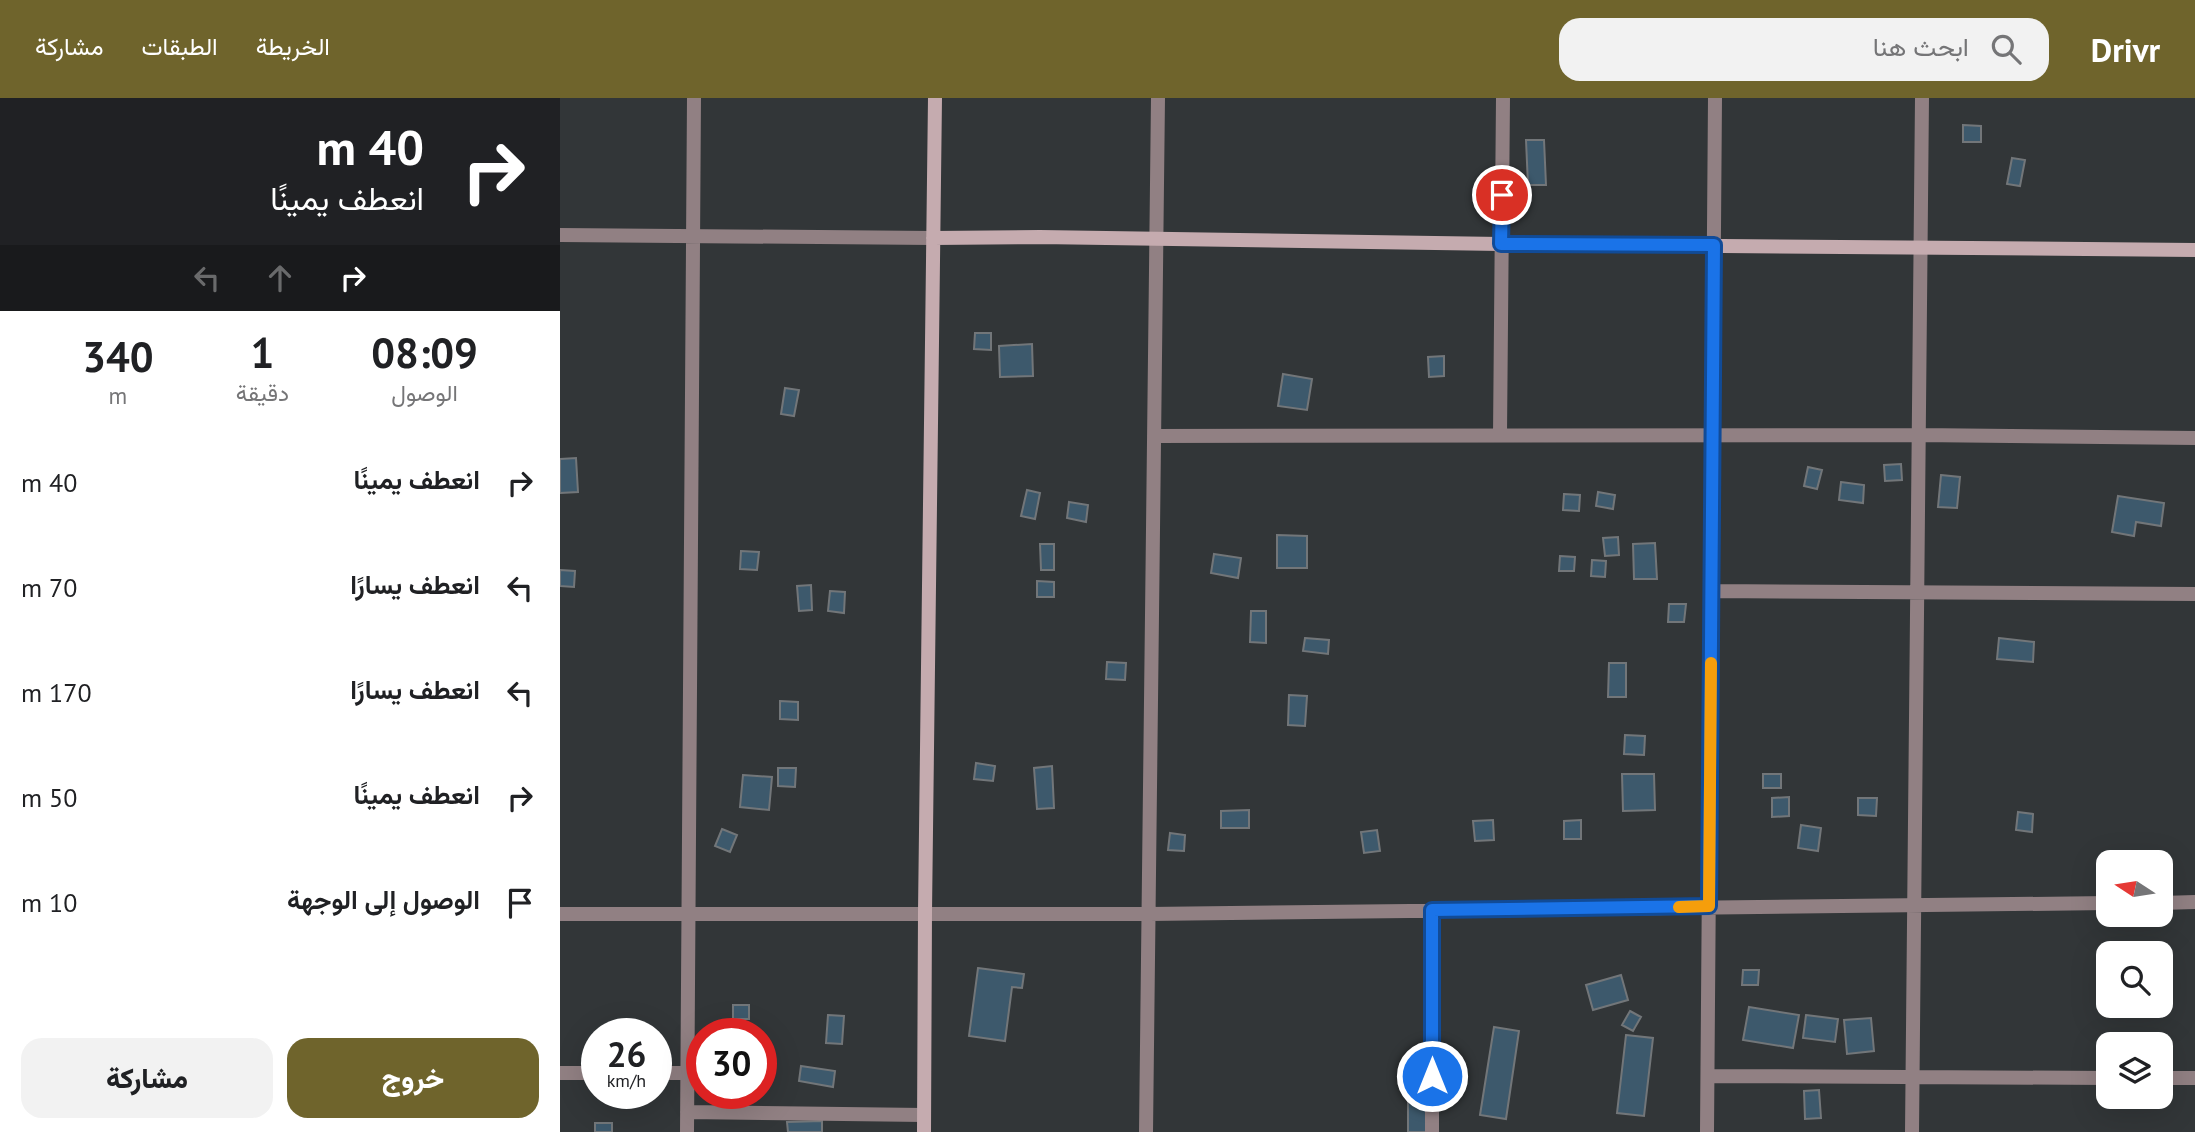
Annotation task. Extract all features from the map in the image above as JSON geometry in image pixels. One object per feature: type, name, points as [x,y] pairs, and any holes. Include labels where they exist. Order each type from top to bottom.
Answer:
[{"type":"street","points":[[688,1018],[694,98]]},
{"type":"street","points":[[924,1132],[935,98]]},
{"type":"street","points":[[1146,1132],[1157,98]]},
{"type":"street","points":[[1500,435],[1503,98]]},
{"type":"street","points":[[1707,1132],[1715,98]]},
{"type":"street","points":[[1912,1132],[1922,98]]},
{"type":"street","points":[[560,235],[2195,250]]},
{"type":"street","points":[[1154,436],[1919,435],[2195,438]]},
{"type":"street","points":[[1712,591],[2195,594]]},
{"type":"street","points":[[2174,903],[2195,902]]},
{"type":"street","points":[[560,914],[1149,914],[2096,903]]},
{"type":"street","points":[[1432,910],[1432,1132]]},
{"type":"street","points":[[560,1073],[581,1073]]},
{"type":"street","points":[[1708,1076],[2096,1078]]},
{"type":"street","points":[[2173,1078],[2195,1078]]},
{"type":"street","points":[[687,1109],[687,1132]]},
{"type":"street","points":[[687,1112],[924,1115]]},
{"type":"building","points":[[1963,125],[1981,126],[1981,142],[1963,142]]},
{"type":"building","points":[[1526,140],[1544,140],[1546,185],[1528,185]]},
{"type":"building","points":[[2012,158],[2025,160],[2020,186],[2007,184]]},
{"type":"building","points":[[975,333],[991,333],[991,350],[974,349]]},
{"type":"building","points":[[1032,344],[1033,376],[1000,377],[999,346]]},
{"type":"building","points":[[1444,356],[1444,376],[1429,377],[1428,357]]},
{"type":"building","points":[[1283,374],[1312,379],[1307,410],[1278,406]]},
{"type":"building","points":[[785,388],[799,390],[794,416],[781,414]]},
{"type":"building","points":[[576,458],[578,492],[560,493],[560,459]]},
{"type":"building","points":[[1901,464],[1902,480],[1885,481],[1884,465]]},
{"type":"building","points":[[1808,467],[1822,470],[1817,489],[1804,486]]},
{"type":"building","points":[[1941,475],[1960,477],[1957,508],[1938,507]]},
{"type":"building","points":[[1841,482],[1864,485],[1863,503],[1839,500]]},
{"type":"building","points":[[1027,490],[1040,493],[1035,519],[1021,516]]},
{"type":"building","points":[[1598,492],[1615,495],[1613,509],[1596,506]]},
{"type":"building","points":[[1564,494],[1580,495],[1579,511],[1563,510]]},
{"type":"building","points":[[2118,496],[2164,503],[2161,526],[2136,522],[2134,536],[2112,532]]},
{"type":"building","points":[[1069,502],[1088,505],[1086,522],[1067,518]]},
{"type":"building","points":[[1277,535],[1307,536],[1307,568],[1277,568]]},
{"type":"building","points":[[1618,537],[1619,555],[1605,556],[1603,538]]},
{"type":"building","points":[[1655,543],[1657,579],[1634,579],[1633,544]]},
{"type":"building","points":[[1040,544],[1054,544],[1054,570],[1041,570]]},
{"type":"building","points":[[741,551],[759,552],[757,570],[740,569]]},
{"type":"building","points":[[1214,554],[1241,558],[1238,578],[1211,573]]},
{"type":"building","points":[[1560,556],[1575,557],[1574,571],[1559,571]]},
{"type":"building","points":[[1592,560],[1606,561],[1605,577],[1591,576]]},
{"type":"building","points":[[560,570],[575,571],[574,587],[560,586]]},
{"type":"building","points":[[1037,581],[1054,582],[1054,597],[1037,597]]},
{"type":"building","points":[[811,585],[812,610],[799,611],[797,586]]},
{"type":"building","points":[[830,591],[845,592],[844,613],[828,611]]},
{"type":"building","points":[[1669,604],[1686,604],[1684,622],[1668,622]]},
{"type":"building","points":[[1251,611],[1266,611],[1266,643],[1250,642]]},
{"type":"building","points":[[1305,638],[1329,640],[1328,654],[1303,651]]},
{"type":"building","points":[[1999,638],[2034,642],[2033,662],[1997,659]]},
{"type":"building","points":[[1107,662],[1126,663],[1125,680],[1106,679]]},
{"type":"building","points":[[1609,663],[1626,663],[1626,697],[1608,697]]},
{"type":"building","points":[[1289,695],[1307,696],[1305,726],[1288,725]]},
{"type":"building","points":[[780,701],[798,702],[798,720],[780,719]]},
{"type":"building","points":[[1625,735],[1645,736],[1644,755],[1624,754]]},
{"type":"building","points":[[976,763],[995,766],[993,781],[974,779]]},
{"type":"building","points":[[1052,766],[1054,808],[1037,809],[1034,768]]},
{"type":"building","points":[[778,768],[796,768],[795,787],[778,786]]},
{"type":"building","points":[[1622,774],[1654,774],[1655,810],[1623,811]]},
{"type":"building","points":[[1763,774],[1781,774],[1781,788],[1763,788]]},
{"type":"building","points":[[743,775],[772,777],[769,810],[740,807]]},
{"type":"building","points":[[1789,797],[1789,816],[1772,817],[1772,798]]},
{"type":"building","points":[[1858,798],[1877,798],[1876,816],[1858,815]]},
{"type":"building","points":[[1249,810],[1249,828],[1221,828],[1221,811]]},
{"type":"building","points":[[2018,812],[2033,814],[2032,832],[2016,830]]},
{"type":"building","points":[[1493,820],[1494,840],[1475,841],[1473,821]]},
{"type":"building","points":[[1581,820],[1581,839],[1564,839],[1564,821]]},
{"type":"building","points":[[1801,825],[1821,828],[1818,851],[1798,848]]},
{"type":"building","points":[[722,829],[737,835],[730,852],[715,846]]},
{"type":"building","points":[[1377,830],[1380,851],[1364,853],[1361,832]]},
{"type":"building","points":[[1170,833],[1185,835],[1184,851],[1168,850]]},
{"type":"building","points":[[978,968],[1024,974],[1022,988],[1012,987],[1005,1041],[969,1036]]},
{"type":"building","points":[[1743,970],[1759,970],[1758,985],[1742,985]]},
{"type":"building","points":[[1621,975],[1628,1000],[1593,1010],[1586,985]]},
{"type":"building","points":[[733,1005],[749,1005],[749,1018],[733,1018]]},
{"type":"building","points":[[1749,1007],[1799,1015],[1793,1048],[1743,1040]]},
{"type":"building","points":[[1630,1011],[1641,1017],[1633,1031],[1622,1025]]},
{"type":"building","points":[[828,1015],[844,1016],[842,1044],[826,1043]]},
{"type":"building","points":[[1806,1015],[1838,1019],[1835,1042],[1803,1038]]},
{"type":"building","points":[[1871,1018],[1874,1051],[1847,1054],[1844,1020]]},
{"type":"building","points":[[1494,1027],[1519,1031],[1506,1119],[1480,1115]]},
{"type":"building","points":[[1626,1035],[1653,1038],[1644,1116],[1617,1113]]},
{"type":"building","points":[[801,1066],[835,1071],[833,1087],[799,1081]]},
{"type":"building","points":[[1408,1066],[1428,1066],[1428,1132],[1408,1132]]},
{"type":"building","points":[[1819,1090],[1821,1118],[1805,1119],[1804,1091]]},
{"type":"building","points":[[822,1121],[822,1132],[788,1132],[787,1122]]},
{"type":"building","points":[[595,1123],[612,1123],[612,1132],[595,1132]]},
{"type":"slow traffic","points":[[1679,907],[1709,906],[1711,663]]},
{"type":"route","points":[[1432,1076],[1432,910],[1709,906],[1714,245],[1501,244],[1502,195]]}]
